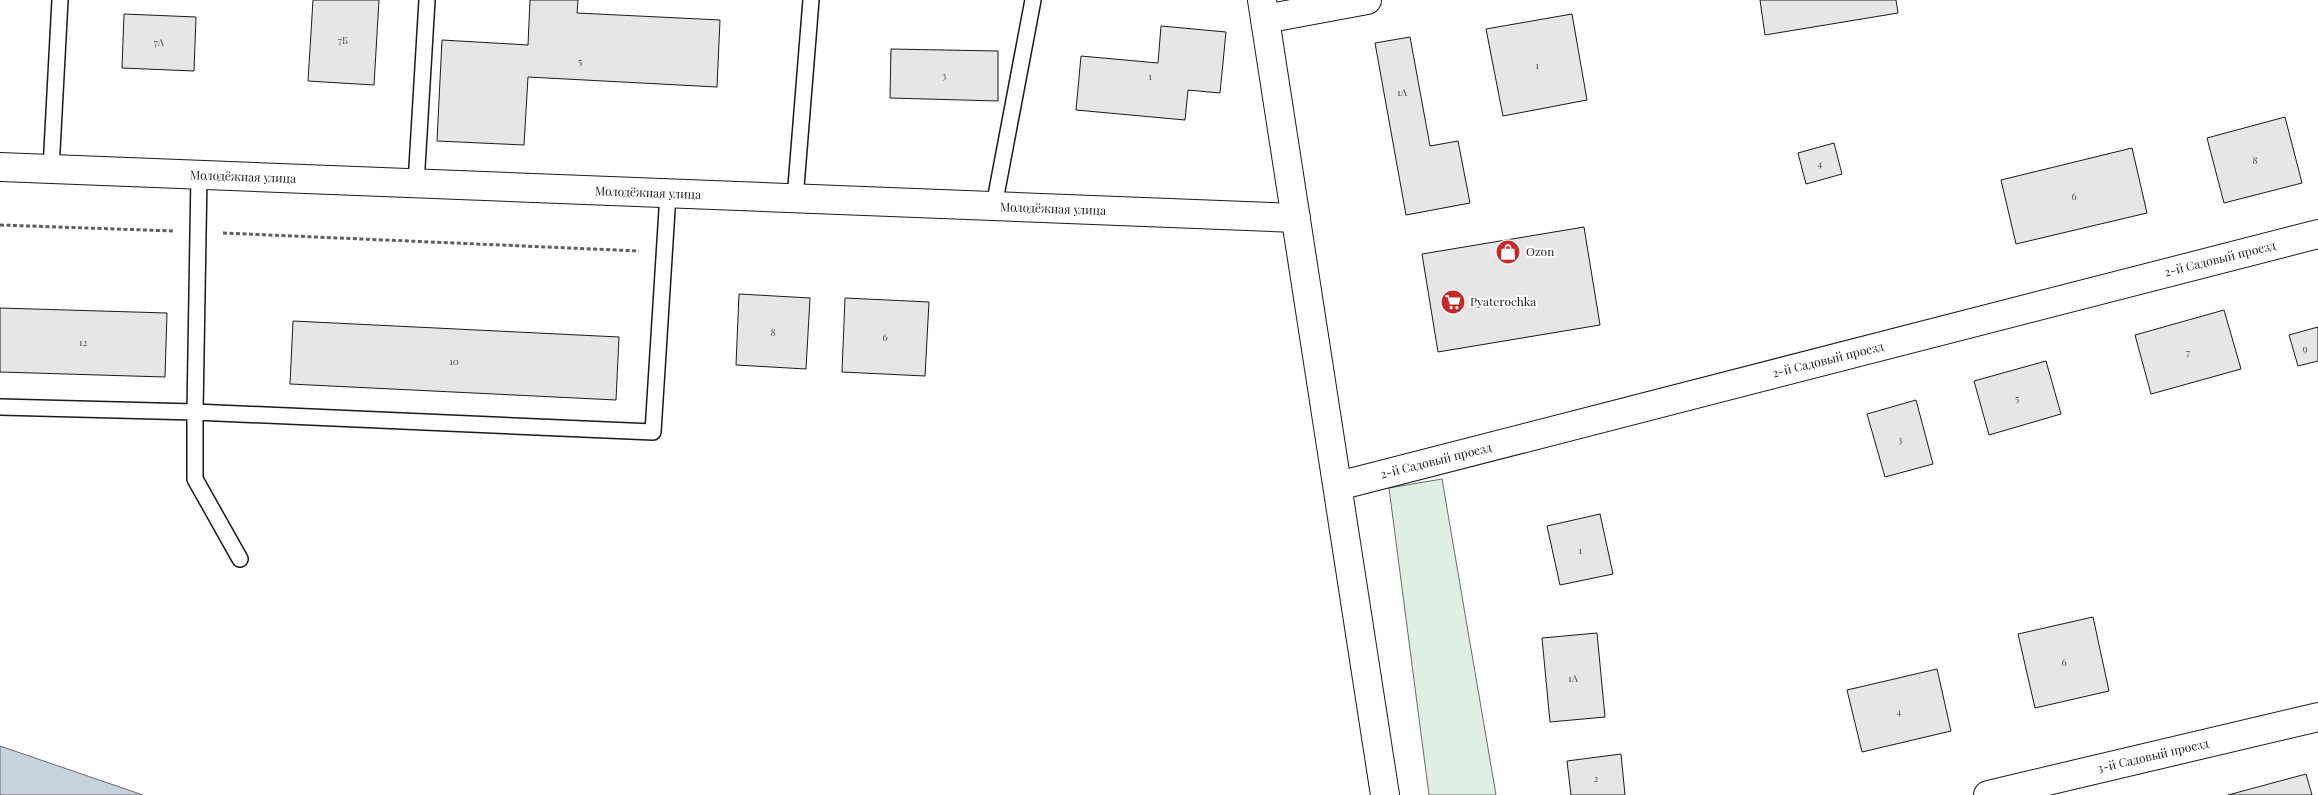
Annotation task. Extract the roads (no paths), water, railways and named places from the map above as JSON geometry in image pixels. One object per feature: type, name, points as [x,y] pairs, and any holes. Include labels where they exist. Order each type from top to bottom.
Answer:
[{"type":"street","points":[[1367,0],[1264,10],[1385,795]]},
{"type":"street","name":"Молодёжная улица","points":[[0,168],[1296,218]]},
{"type":"street","name":"2-й Садовый проезд","points":[[1338,486],[2318,234]]},
{"type":"street","name":"3-й Садовый проезд","points":[[1988,795],[2318,717]]},
{"type":"lane","points":[[51,170],[60,0]]},
{"type":"lane","points":[[416,184],[427,0]]},
{"type":"lane","points":[[795,198],[811,0]]},
{"type":"lane","points":[[994,206],[1033,0]]},
{"type":"lane","points":[[199,175],[195,479],[240,559]]},
{"type":"lane","points":[[0,407],[195,412],[653,432],[668,194]]},
{"type":"place","name":"Ozon","points":[[1508,252]]},
{"type":"place","name":"Pyaterochka","points":[[1453,302]]}]
